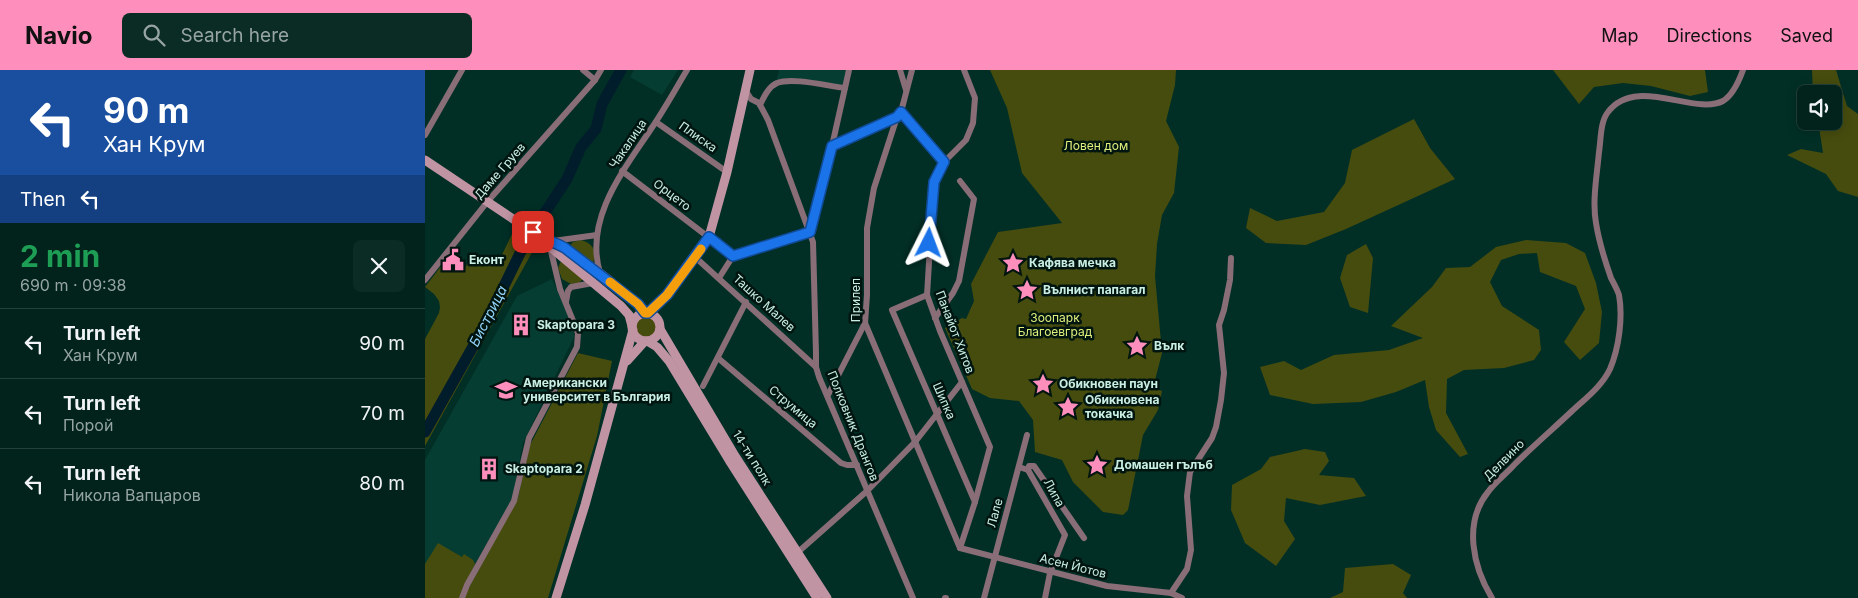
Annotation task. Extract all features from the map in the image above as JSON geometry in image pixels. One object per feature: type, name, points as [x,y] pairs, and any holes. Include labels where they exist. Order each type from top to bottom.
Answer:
[{"type":"street","points":[[425,135],[462,70]]},
{"type":"street","points":[[583,70],[595,80]]},
{"type":"street","name":"Даме Груев","points":[[425,279],[488,201],[595,80],[601,70]]},
{"type":"street","name":"Чакалица","points":[[600,274],[597,255],[597,235],[602,213],[622,171],[656,122],[687,70]]},
{"type":"street","points":[[556,598],[585,505],[637,317],[647,313],[667,295],[709,237],[727,172],[750,70]]},
{"type":"street","points":[[719,278],[733,256],[810,232],[849,70]]},
{"type":"street","points":[[900,70],[906,91]]},
{"type":"street","name":"Прилеп","points":[[913,70],[874,188],[867,228],[865,323],[960,548]]},
{"type":"street","name":"Панайот Хитов","points":[[960,548],[990,447],[927,295],[934,182],[944,162],[966,140],[973,123],[975,98],[964,70]]},
{"type":"street","name":"Делвино","points":[[1492,598],[1483,580],[1474,551],[1472,529],[1476,512],[1487,492],[1539,440],[1597,388],[1610,369],[1619,336],[1621,311],[1618,293],[1611,278],[1595,222],[1596,180],[1602,128],[1607,112],[1620,100],[1636,96],[1718,103],[1723,101],[1734,90],[1743,70]]},
{"type":"street","points":[[761,106],[766,93],[776,84],[789,81],[845,88]]},
{"type":"street","name":"Полковник Дрангов","points":[[745,90],[751,99],[761,106],[810,232],[814,254],[817,367],[913,598]]},
{"type":"street","points":[[832,146],[899,115],[944,162]]},
{"type":"street","name":"Плиска","points":[[656,122],[727,172]]},
{"type":"street","points":[[425,160],[549,243],[600,274],[647,313],[655,316],[659,325]]},
{"type":"street","name":"Орцето","points":[[622,171],[733,256]]},
{"type":"street","points":[[935,318],[959,281],[967,239],[974,199],[960,181]]},
{"type":"street","points":[[549,243],[597,235]]},
{"type":"street","points":[[556,275],[563,252],[579,237]]},
{"type":"street","points":[[579,237],[593,243],[597,255]]},
{"type":"street","points":[[462,598],[467,585],[514,501],[529,438],[577,346],[578,333],[556,275],[549,243]]},
{"type":"street","points":[[563,252],[593,283],[626,310],[637,337],[646,341]]},
{"type":"street","name":"Ташко Малев","points":[[695,257],[817,367]]},
{"type":"street","points":[[1171,593],[1187,569],[1191,550],[1187,496],[1190,472],[1199,455],[1212,438],[1219,409],[1224,373],[1219,346],[1219,325],[1224,310],[1231,258]]},
{"type":"street","points":[[556,275],[566,285],[574,286],[593,283]]},
{"type":"street","points":[[566,305],[568,291],[574,286]]},
{"type":"street","points":[[621,372],[631,356],[646,341],[655,338],[667,295]]},
{"type":"street","name":"Шипка","points":[[927,295],[892,310],[975,502]]},
{"type":"street","points":[[703,386],[746,302]]},
{"type":"street","points":[[828,395],[865,323]]},
{"type":"street","name":"14-ти полк","points":[[659,325],[735,456],[827,598]]},
{"type":"street","name":"14-ти полк","points":[[646,341],[657,347],[669,361],[729,460],[817,598]]},
{"type":"street","name":"Струмица","points":[[718,358],[841,463],[857,465]]},
{"type":"street","points":[[797,553],[867,491],[915,442],[962,382]]},
{"type":"street","name":"Лале","points":[[984,598],[1027,435]]},
{"type":"street","points":[[1028,470],[1029,466],[1034,466],[1083,538]]},
{"type":"street","name":"Липа","points":[[1019,467],[1028,470],[1065,535],[1050,573]]},
{"type":"street","name":"Асен Йотов","points":[[960,548],[1050,573],[1107,586],[1171,593],[1182,598]]},
{"type":"street","points":[[1045,598],[1050,573]]},
{"type":"shaded area","points":[[634,70],[678,70],[662,95],[630,77]]},
{"type":"shaded area","points":[[779,70],[849,70],[845,88],[789,81],[776,84]]},
{"type":"shaded area","name":"Американски университет в България","points":[[552,279],[574,329],[574,337],[523,443],[512,501],[475,564],[459,598],[425,598],[425,460],[517,296]]},
{"type":"green space","points":[[990,70],[1176,70],[1175,85],[1166,121],[1179,147],[1174,193],[1162,215],[1157,244],[1155,276],[1162,353],[1153,388],[1162,391],[1158,410],[1143,435],[1128,510],[1123,515],[1103,512],[1073,482],[1062,460],[1035,452],[1033,420],[1019,401],[990,398],[972,389],[945,328],[962,318],[966,319],[974,301],[971,284],[998,232],[1062,223],[1022,173],[1007,108]]},
{"type":"green space","points":[[1553,70],[1705,70],[1708,92],[1690,96],[1651,86],[1623,83],[1594,87],[1579,104]]},
{"type":"green space","points":[[1812,70],[1836,70],[1841,85],[1813,85]]},
{"type":"green space","points":[[1842,90],[1847,106],[1858,114],[1858,197],[1838,191],[1826,174],[1787,155],[1801,149],[1823,153],[1819,130],[1842,130]]},
{"type":"green space","points":[[1414,119],[1430,148],[1455,179],[1346,229],[1306,245],[1266,243],[1246,228],[1250,208],[1277,221],[1324,212],[1345,183],[1352,150]]},
{"type":"green space","points":[[513,232],[535,247],[425,446],[425,339],[439,313],[440,307],[439,301],[434,294],[425,287],[445,261],[463,272],[470,259],[476,263],[488,256],[499,261]]},
{"type":"green space","points":[[581,240],[593,248],[595,254],[593,262],[569,247],[573,242]]},
{"type":"green space","points":[[1526,240],[1566,243],[1585,253],[1596,283],[1602,312],[1599,343],[1580,360],[1564,342],[1585,309],[1576,286],[1540,272],[1537,253],[1519,254],[1501,260],[1490,282],[1502,306],[1539,330],[1541,350],[1534,360],[1504,368],[1464,370],[1447,379],[1446,413],[1468,454],[1460,457],[1436,430],[1429,407],[1425,380],[1396,392],[1361,402],[1313,404],[1270,395],[1260,367],[1284,361],[1301,370],[1334,355],[1389,350],[1423,338],[1391,326],[1432,287],[1446,268],[1470,267],[1496,247]]},
{"type":"green space","points":[[1366,244],[1373,258],[1368,313],[1350,307],[1340,278],[1347,255]]},
{"type":"green space","points":[[561,261],[584,278],[579,283],[571,284],[562,279],[558,268]]},
{"type":"green space","points":[[646,316],[654,319],[657,327],[654,335],[646,338],[638,335],[635,327],[638,319]]},
{"type":"green space","points":[[578,353],[612,361],[597,436],[548,598],[465,598],[467,591],[518,498],[529,447]]},
{"type":"green space","points":[[1305,449],[1325,452],[1329,461],[1319,475],[1354,478],[1366,496],[1320,505],[1286,498],[1284,521],[1295,539],[1276,566],[1245,543],[1231,510],[1232,485],[1261,469],[1270,457]]},
{"type":"green space","points":[[438,543],[462,557],[464,554],[473,560],[475,564],[459,598],[425,598],[425,564]]},
{"type":"green space","points":[[1393,564],[1411,575],[1403,593],[1407,598],[1330,598],[1343,592],[1345,568]]},
{"type":"waterway","name":"Бистрица","points":[[425,432],[484,327],[525,243],[567,179],[581,147],[596,129],[602,104],[621,70]]},
{"type":"slow traffic","points":[[610,282],[638,304],[645,313],[648,313],[667,295],[701,249]]},
{"type":"place","name":"Еконт","points":[[453,260]]},
{"type":"place","name":"Кафява мечка","points":[[1013,263]]},
{"type":"place","name":"Вълнист папагал","points":[[1027,290]]},
{"type":"place","name":"Skaptopara 3","points":[[521,325]]},
{"type":"place","name":"Вълк","points":[[1137,346]]},
{"type":"place","name":"Обикновен паун","points":[[1043,384]]},
{"type":"place","name":"Американски университет в България","points":[[506,390]]},
{"type":"place","name":"Обикновена токачка","points":[[1068,407]]},
{"type":"place","name":"Домашен гълъб","points":[[1097,465]]},
{"type":"place","name":"Skaptopara 2","points":[[489,469]]},
{"type":"route","points":[[533,232],[546,241],[553,241],[565,248],[638,304],[645,313],[648,313],[667,295],[709,237],[733,256],[810,232],[832,146],[897,117],[901,112],[944,162],[934,182],[929,243]]},
{"type":"park label","name":"Ловен дом","points":[[1096,146]]},
{"type":"park label","name":"Зоопарк Благоевград","points":[[1055,325]]}]
